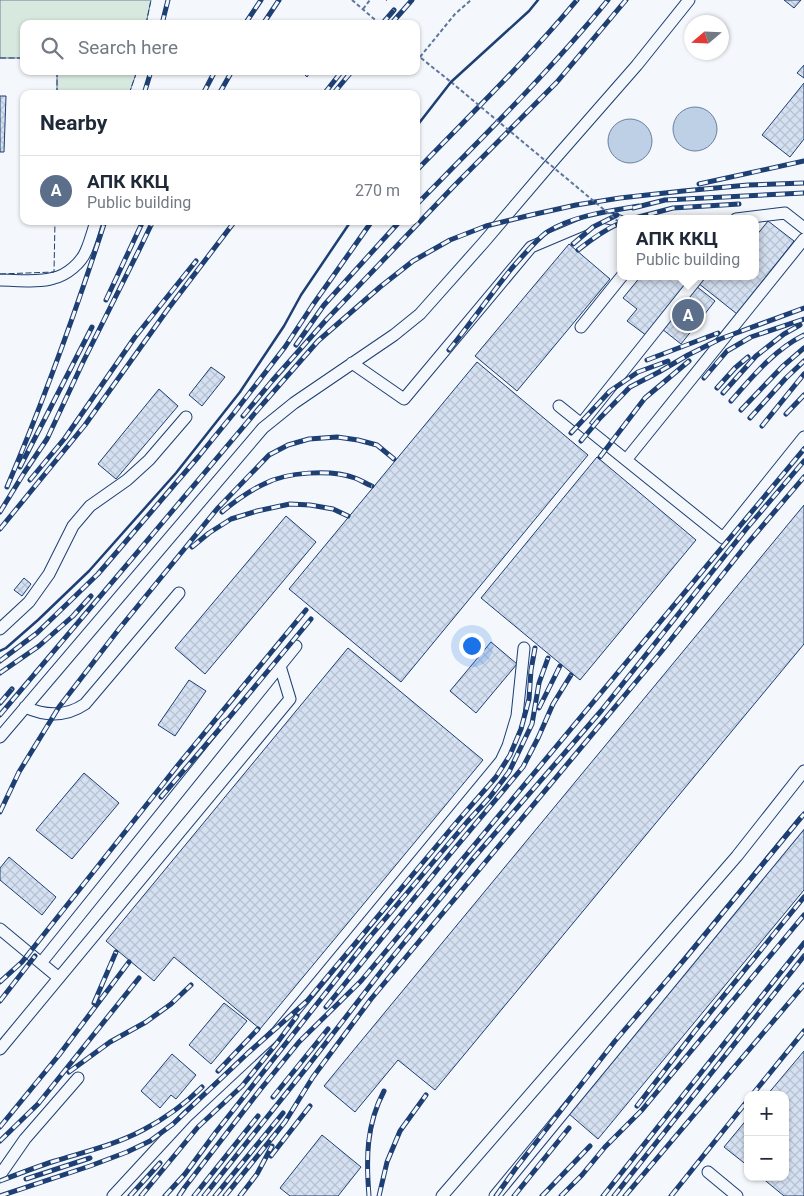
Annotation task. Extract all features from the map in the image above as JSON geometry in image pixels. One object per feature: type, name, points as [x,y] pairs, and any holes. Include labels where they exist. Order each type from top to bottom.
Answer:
[{"type":"lane","points":[[0,737],[263,428],[294,403],[394,335],[420,314],[637,66],[689,0]]},
{"type":"lane","points":[[759,216],[784,213],[804,228]]},
{"type":"lane","points":[[352,363],[404,400],[531,247],[602,217],[617,221]]},
{"type":"lane","points":[[0,280],[46,279],[68,272],[86,252],[95,225]]},
{"type":"lane","points":[[626,460],[804,239]]},
{"type":"lane","points":[[581,326],[619,280]]},
{"type":"lane","points":[[581,424],[696,280]]},
{"type":"lane","points":[[559,406],[723,538],[804,437]]},
{"type":"lane","points":[[0,628],[29,602],[49,574],[73,526],[90,506],[127,480],[150,460],[186,417]]},
{"type":"lane","points":[[25,708],[42,713],[59,714],[73,711],[84,704],[179,594]]},
{"type":"lane","points":[[41,963],[296,646]]},
{"type":"lane","points":[[113,1196],[186,1117],[277,1032],[501,761],[508,746],[517,716],[524,648]]},
{"type":"lane","points":[[0,1049],[290,700],[280,666]]},
{"type":"lane","points":[[442,1196],[737,856],[804,771]]},
{"type":"lane","points":[[495,1196],[804,820]]},
{"type":"lane","points":[[0,929],[59,978]]},
{"type":"lane","points":[[0,1175],[25,1139],[78,1078]]},
{"type":"lane","points":[[708,1172],[737,1196]]},
{"type":"path","points":[[352,0],[375,20]]},
{"type":"path","points":[[362,9],[370,0]]},
{"type":"path","points":[[471,0],[455,14],[420,57],[617,220]]},
{"type":"shaded area","points":[[0,0],[151,0],[147,20],[20,20],[20,58],[0,58]]},
{"type":"shaded area","points":[[57,75],[136,75],[130,90],[57,90]]},
{"type":"water","points":[[691,107],[699,107],[711,113],[717,129],[711,145],[699,151],[691,151],[679,145],[673,133],[673,125],[679,113]]},
{"type":"water","points":[[626,119],[634,119],[646,125],[652,141],[646,157],[634,163],[626,163],[614,157],[608,145],[608,137],[614,125]]},
{"type":"building","points":[[784,0],[801,0],[794,8]]},
{"type":"building","points":[[804,65],[804,78],[797,73]]},
{"type":"building","points":[[804,83],[804,139],[790,157],[762,135]]},
{"type":"building","points":[[0,96],[6,96],[4,152],[0,152]]},
{"type":"building","points":[[768,221],[794,241],[737,314],[698,283],[700,280],[759,280],[759,232]]},
{"type":"building","points":[[569,244],[610,279],[517,391],[475,356]]},
{"type":"building","points":[[638,280],[691,280],[647,336],[627,321],[637,309],[623,298]]},
{"type":"building","points":[[696,286],[715,301],[681,344],[662,329]]},
{"type":"building","points":[[477,362],[588,455],[401,682],[289,589]]},
{"type":"building","points":[[211,367],[225,377],[202,406],[189,395]]},
{"type":"building","points":[[159,389],[178,406],[116,479],[98,464]]},
{"type":"building","points":[[597,457],[696,540],[580,680],[481,598]]},
{"type":"building","points":[[804,505],[804,644],[435,1090],[398,1060],[355,1112],[324,1086]]},
{"type":"building","points":[[286,516],[316,542],[205,674],[175,648]]},
{"type":"building","points":[[24,578],[31,584],[22,596],[14,590]]},
{"type":"building","points":[[491,642],[517,664],[476,713],[450,691]]},
{"type":"building","points":[[348,648],[483,760],[260,1029],[174,957],[154,981],[106,941]]},
{"type":"building","points":[[189,680],[206,691],[175,736],[158,725]]},
{"type":"building","points":[[84,773],[119,803],[72,859],[36,830]]},
{"type":"building","points":[[804,828],[804,890],[598,1139],[568,1113]]},
{"type":"building","points":[[9,857],[56,897],[42,915],[0,880],[0,868]]},
{"type":"building","points":[[224,1003],[247,1021],[211,1064],[189,1045]]},
{"type":"building","points":[[804,1051],[804,1196],[784,1196],[766,1181],[789,1181],[789,1091],[770,1091]]},
{"type":"building","points":[[172,1054],[196,1075],[176,1099],[171,1095],[160,1108],[141,1091]]},
{"type":"building","points":[[744,1123],[744,1163],[724,1147]]},
{"type":"building","points":[[322,1135],[361,1167],[338,1196],[290,1196],[280,1188]]},
{"type":"railway","points":[[163,20],[168,0]]},
{"type":"railway","points":[[248,20],[261,0]]},
{"type":"railway","points":[[266,20],[279,0]]},
{"type":"railway","points":[[394,20],[412,0]]},
{"type":"railway","points":[[420,167],[518,66],[577,0]]},
{"type":"railway","points":[[420,201],[539,79],[608,0]]},
{"type":"railway","points":[[420,222],[557,82],[626,0]]},
{"type":"railway","points":[[385,20],[394,10]]},
{"type":"railway","points":[[145,90],[150,75]]},
{"type":"railway","points":[[205,90],[213,75]]},
{"type":"railway","points":[[221,90],[230,75]]},
{"type":"railway","points":[[327,90],[339,75]]},
{"type":"railway","points":[[336,90],[349,75]]},
{"type":"railway","points":[[699,184],[804,161]]},
{"type":"railway","points":[[0,715],[318,341],[413,261],[450,240],[486,226],[576,205],[683,191],[748,185],[804,183]]},
{"type":"railway","points":[[633,208],[665,200],[804,193]]},
{"type":"railway","points":[[646,215],[673,208],[739,204]]},
{"type":"railway","points":[[449,350],[512,268],[533,244],[547,232],[579,218],[639,206]]},
{"type":"railway","points":[[573,244],[593,227],[617,215]]},
{"type":"railway","points":[[7,487],[59,355],[104,225]]},
{"type":"railway","points":[[106,300],[141,225]]},
{"type":"railway","points":[[0,512],[47,439],[151,225]]},
{"type":"railway","points":[[0,529],[85,425],[168,309],[232,225]]},
{"type":"railway","points":[[0,661],[37,633],[98,574],[199,456],[285,347],[369,225]]},
{"type":"railway","points":[[296,345],[324,305],[396,225]]},
{"type":"railway","points":[[243,416],[327,319],[417,225]]},
{"type":"railway","points":[[578,250],[598,235],[617,225]]},
{"type":"railway","points":[[30,480],[65,438],[135,337],[196,261]]},
{"type":"railway","points":[[581,441],[630,387],[720,339],[804,308]]},
{"type":"railway","points":[[704,378],[727,351],[751,337],[804,319]]},
{"type":"railway","points":[[723,393],[756,356],[784,334],[800,325]]},
{"type":"railway","points":[[20,467],[92,327]]},
{"type":"railway","points":[[647,360],[718,333]]},
{"type":"railway","points":[[731,401],[774,356],[804,335]]},
{"type":"railway","points":[[741,410],[782,367],[804,348]]},
{"type":"railway","points":[[717,388],[748,357]]},
{"type":"railway","points":[[571,433],[610,391],[638,372],[668,361]]},
{"type":"railway","points":[[600,457],[645,398],[689,361]]},
{"type":"railway","points":[[750,418],[804,361]]},
{"type":"railway","points":[[762,426],[804,374]]},
{"type":"railway","points":[[786,414],[804,395]]},
{"type":"railway","points":[[0,812],[19,772],[59,707],[119,629],[217,509],[269,455],[288,445],[309,439],[337,437],[377,445],[394,459]]},
{"type":"railway","points":[[179,1196],[299,1042],[361,981],[804,449]]},
{"type":"railway","points":[[204,1196],[390,960],[471,861],[601,711],[747,528],[804,461]]},
{"type":"railway","points":[[222,512],[242,496],[258,487],[273,480],[296,474],[334,473],[355,478],[372,486]]},
{"type":"railway","points":[[225,1196],[285,1122],[313,1077],[371,999],[661,652],[747,544],[804,477]]},
{"type":"railway","points":[[192,547],[231,519],[290,504],[333,509],[348,516]]},
{"type":"railway","points":[[0,673],[39,646],[73,616],[91,596]]},
{"type":"railway","points":[[0,982],[22,962],[178,765],[306,610]]},
{"type":"railway","points":[[222,724],[311,619]]},
{"type":"railway","points":[[0,1196],[90,1166],[150,1141],[173,1124],[248,1053],[307,1001],[496,777],[510,755],[521,729],[529,699],[535,648]]},
{"type":"railway","points":[[165,1196],[185,1174],[369,938],[490,797],[509,772],[532,724],[539,683],[548,658]]},
{"type":"railway","points":[[539,708],[560,666]]},
{"type":"railway","points":[[326,1007],[523,767],[553,704],[571,675]]},
{"type":"railway","points":[[0,703],[12,689]]},
{"type":"railway","points":[[161,797],[228,719]]},
{"type":"railway","points":[[496,1196],[615,1041],[804,814]]},
{"type":"railway","points":[[637,1106],[695,1031],[804,897]]},
{"type":"railway","points":[[561,1196],[582,1175],[605,1147],[642,1110],[804,915]]},
{"type":"railway","points":[[603,1196],[804,943]]},
{"type":"railway","points":[[94,1003],[116,952]]},
{"type":"railway","points":[[0,1001],[35,956]]},
{"type":"railway","points":[[614,1196],[804,956]]},
{"type":"railway","points":[[0,1127],[59,1055],[129,962]]},
{"type":"railway","points":[[0,1141],[38,1104],[139,978]]},
{"type":"railway","points":[[69,1072],[110,1042],[146,1022],[171,1004],[191,985]]},
{"type":"railway","points":[[625,1196],[804,985]]},
{"type":"railway","points":[[141,1196],[198,1127],[242,1086],[297,1016]]},
{"type":"railway","points":[[218,1071],[258,1029]]},
{"type":"railway","points":[[273,1097],[328,1029]]},
{"type":"railway","points":[[755,1091],[804,1031]]},
{"type":"railway","points":[[0,1181],[132,1135],[166,1116],[202,1087]]},
{"type":"railway","points":[[369,1196],[369,1142],[374,1117],[384,1091]]},
{"type":"railway","points":[[379,1196],[387,1162],[400,1131],[426,1095]]},
{"type":"railway","points":[[671,1196],[744,1105]]},
{"type":"railway","points":[[271,1156],[310,1106]]},
{"type":"railway","points":[[215,1196],[283,1113]]},
{"type":"railway","points":[[194,1196],[258,1116]]},
{"type":"railway","points":[[514,1196],[569,1128]]},
{"type":"railway","points":[[240,1196],[257,1174],[272,1146]]},
{"type":"railway","points":[[542,1196],[590,1146]]},
{"type":"railway","points":[[26,1179],[90,1158]]},
{"type":"railway","points":[[130,1196],[160,1163]]},
{"type":"fence","points":[[147,20],[151,0]]},
{"type":"fence","points":[[0,58],[20,58]]},
{"type":"fence","points":[[57,75],[57,90]]},
{"type":"fence","points":[[130,90],[136,75]]},
{"type":"fence","points":[[0,274],[54,272],[55,225]]},
{"type":"wall","points":[[420,122],[451,82],[529,11],[538,0]]},
{"type":"wall","points":[[0,651],[38,620],[89,571],[176,473],[240,392],[284,326],[301,295],[348,225]]},
{"type":"place","name":"АПК ККЦ","points":[[688,315]]}]
